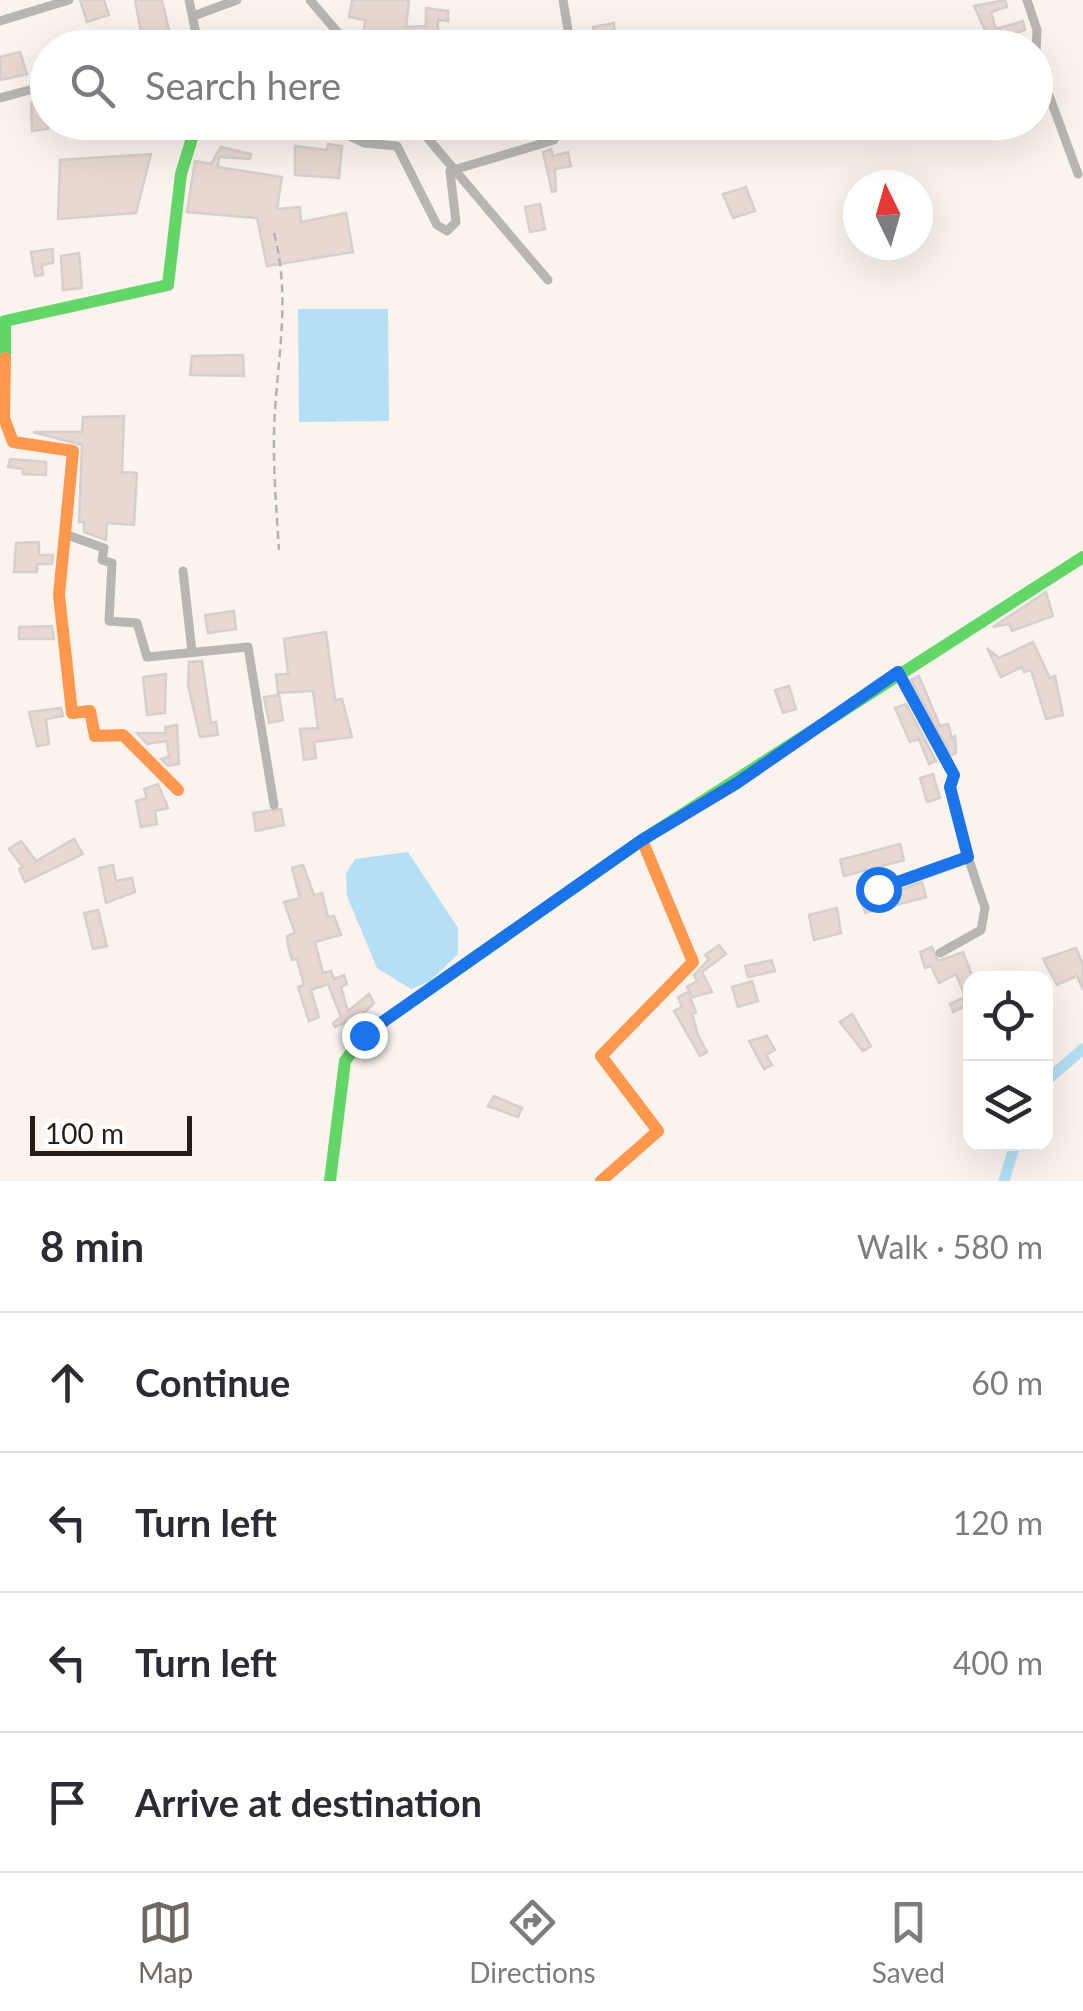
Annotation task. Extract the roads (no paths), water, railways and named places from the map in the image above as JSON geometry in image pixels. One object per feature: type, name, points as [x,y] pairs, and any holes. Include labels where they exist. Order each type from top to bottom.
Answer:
[{"type":"street","points":[[0,21],[68,0]]},
{"type":"street","points":[[190,0],[196,30]]},
{"type":"street","points":[[196,15],[238,0]]},
{"type":"street","points":[[310,0],[335,30]]},
{"type":"street","points":[[563,0],[568,30]]},
{"type":"street","points":[[1027,0],[1037,30]]},
{"type":"street","points":[[0,98],[30,90]]},
{"type":"street","points":[[1053,104],[1078,174]]},
{"type":"street","points":[[178,790],[124,736],[96,736],[90,710],[72,713],[59,595],[73,451],[13,442],[4,418],[2,320],[168,285],[182,174],[192,140]]},
{"type":"street","points":[[358,140],[397,146],[437,225],[446,230],[456,222],[450,171],[554,140]]},
{"type":"street","points":[[429,140],[548,280]]},
{"type":"street","points":[[67,535],[104,548],[102,560],[112,563],[109,621],[137,623],[147,656],[248,647],[274,805]]},
{"type":"street","points":[[330,1181],[345,1062],[364,1035],[642,840],[737,783],[898,672],[1083,556]]},
{"type":"street","points":[[183,571],[192,652]]},
{"type":"street","points":[[898,672],[954,775],[950,787],[985,908],[981,930],[940,953]]},
{"type":"street","points":[[600,1181],[658,1131],[601,1056],[694,962],[642,840]]},
{"type":"street","points":[[878,889],[968,857]]},
{"type":"water","points":[[298,309],[388,309],[389,421],[299,422]]},
{"type":"water","points":[[408,852],[458,928],[458,954],[430,981],[411,989],[377,968],[347,896],[346,874],[355,859]]},
{"type":"waterway","points":[[1053,1075],[1083,1049]]},
{"type":"waterway","points":[[1004,1181],[1013,1151]]}]
